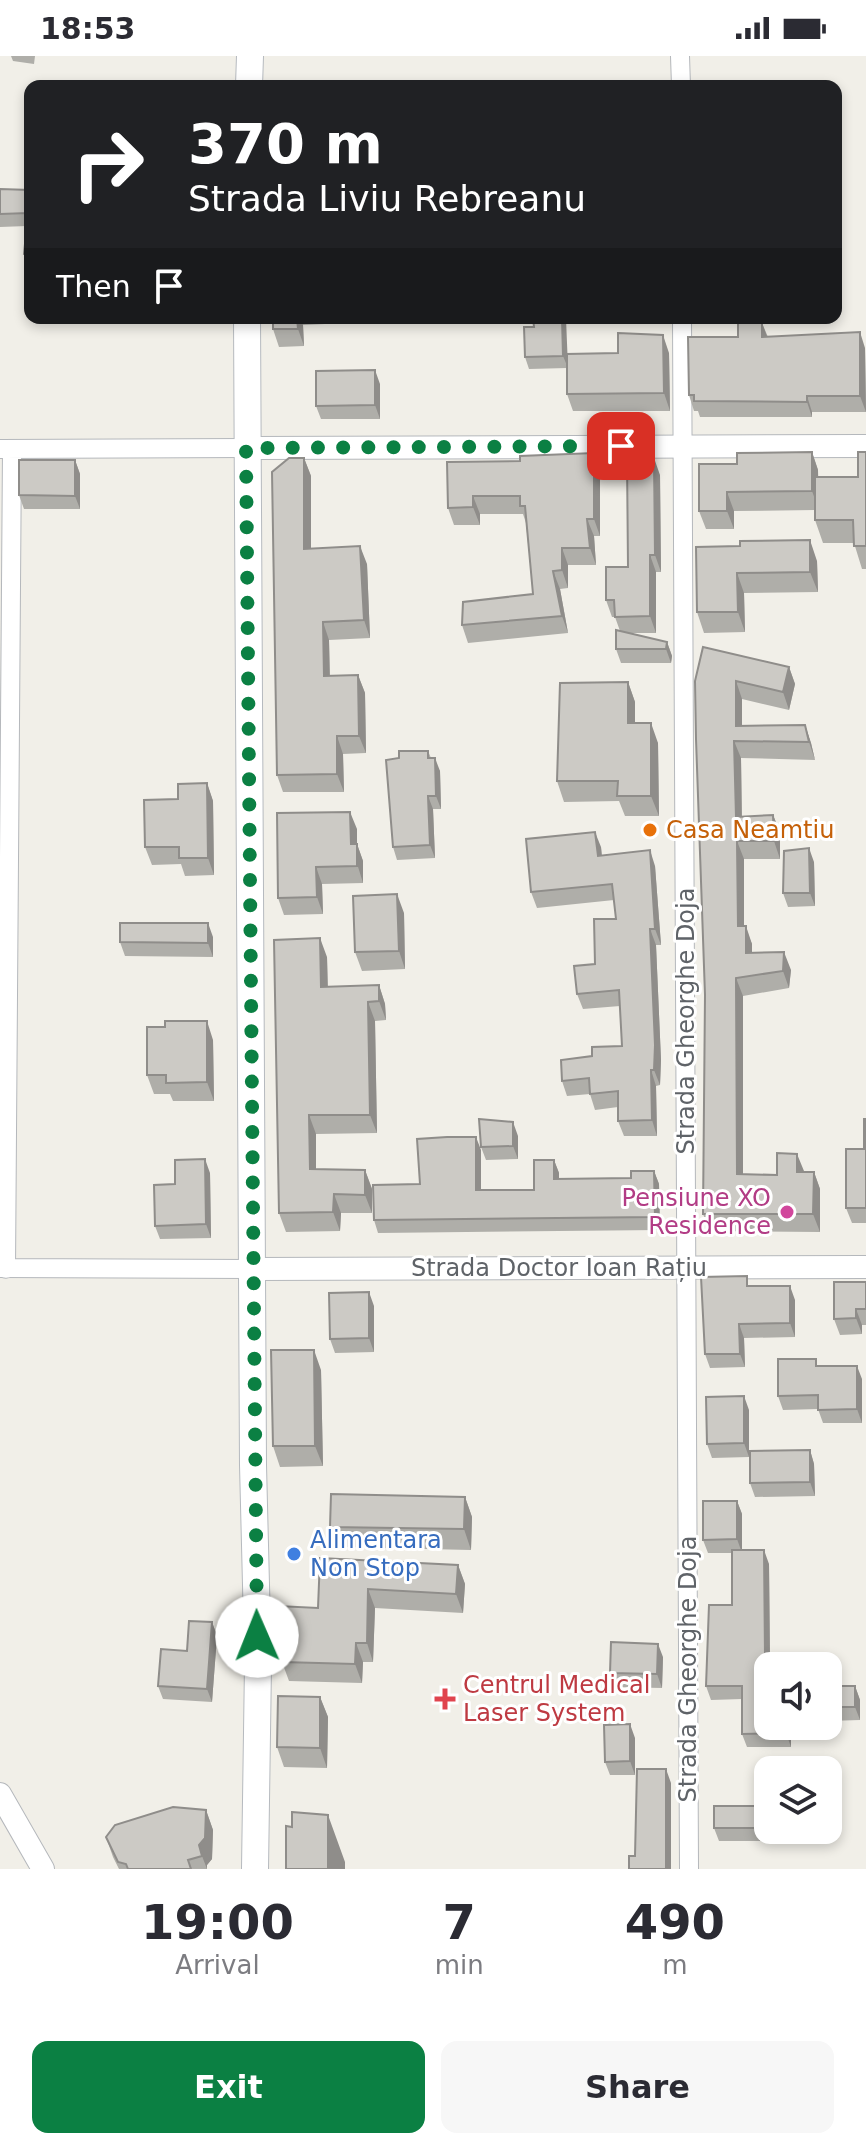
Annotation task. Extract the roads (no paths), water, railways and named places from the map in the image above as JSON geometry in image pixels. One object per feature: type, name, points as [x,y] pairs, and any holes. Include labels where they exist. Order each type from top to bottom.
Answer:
[{"type":"main road","points":[[249,80],[250,56]]},
{"type":"main road","points":[[247,324],[252,1269],[258,1665],[255,1869]]},
{"type":"street","points":[[680,56],[681,80]]},
{"type":"street","name":"Strada Gheorghe Doja","points":[[682,324],[689,1869]]},
{"type":"street","points":[[252,1269],[3,1268],[6,449],[866,446]]},
{"type":"street","name":"Strada Doctor Ioan Rațiu","points":[[252,1269],[866,1267]]},
{"type":"street","points":[[0,1794],[43,1869]]},
{"type":"place","name":"Casa Neamtiu","points":[[650,830]]},
{"type":"place","name":"Pensiune XO Residence","points":[[787,1212]]},
{"type":"place","name":"Alimentara Non Stop","points":[[294,1554]]},
{"type":"place","name":"Centrul Medical Laser System","points":[[445,1699]]}]
